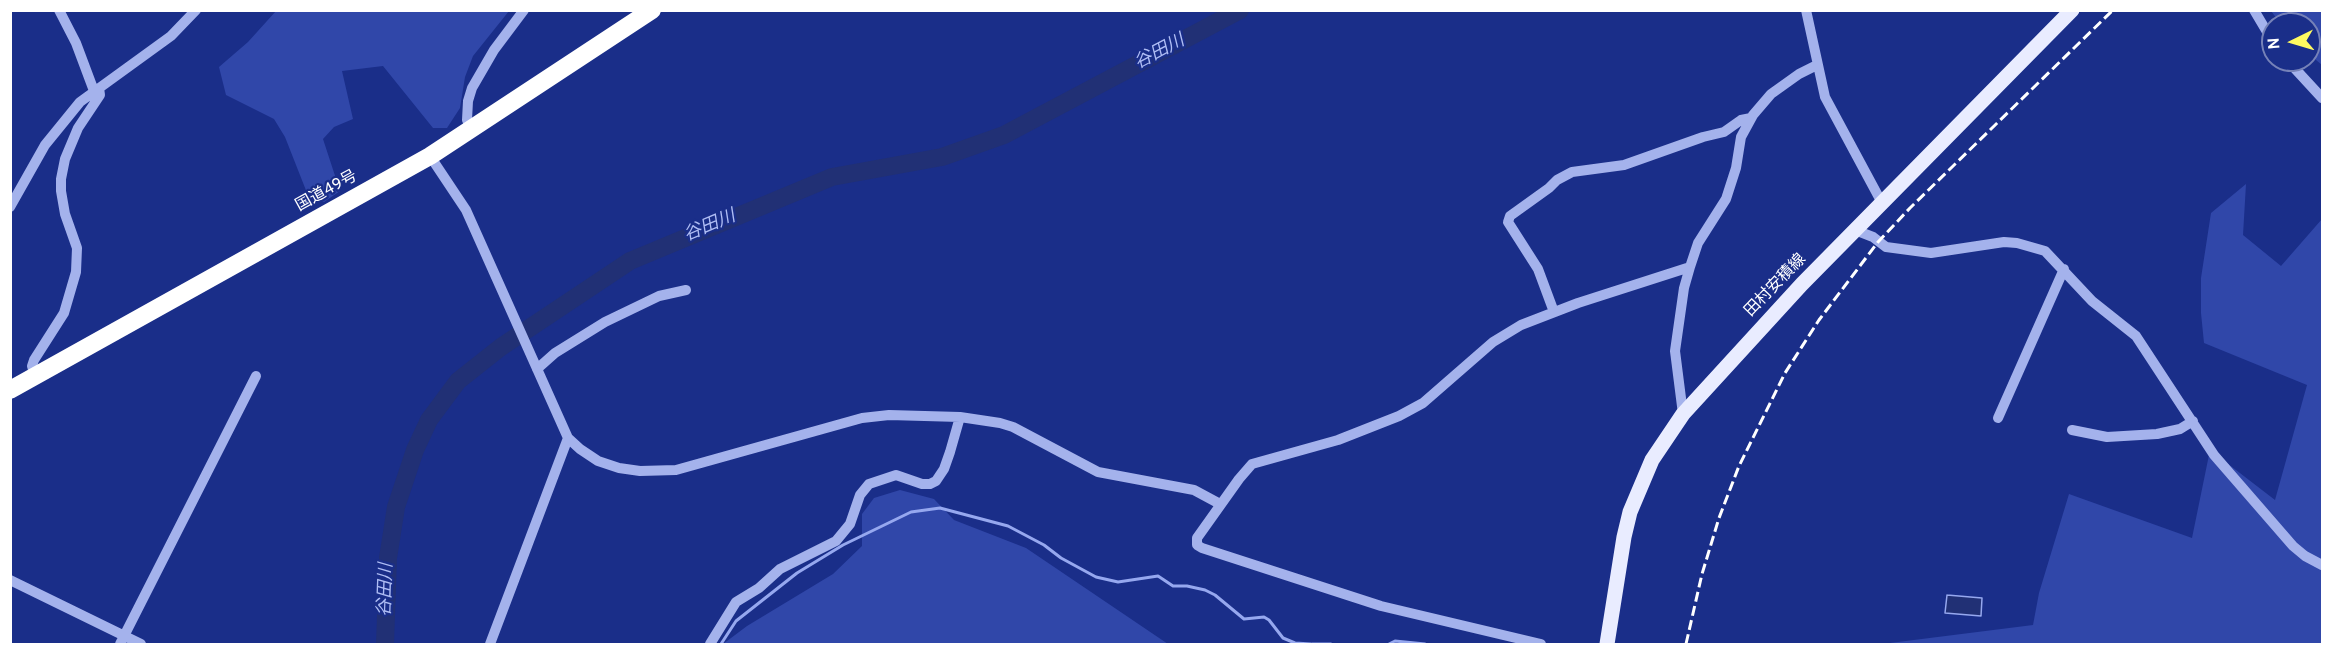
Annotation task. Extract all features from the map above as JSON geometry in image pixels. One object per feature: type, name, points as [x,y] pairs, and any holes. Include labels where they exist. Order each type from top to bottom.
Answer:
[{"type":"highway","name":"国道49号","points":[[10,390],[430,156],[652,10]]},
{"type":"main road","name":"田村安積線","points":[[1607,645],[1630,512],[1652,460],[1683,414],[1802,284],[2073,10]]},
{"type":"street","points":[[35,377],[32,366],[34,360],[64,313],[75,272],[77,248],[65,214],[61,191],[65,159],[78,128],[100,95],[59,10]]},
{"type":"street","points":[[10,207],[45,145],[80,102],[171,36],[196,10]]},
{"type":"street","points":[[472,130],[467,120],[468,101],[472,88],[494,50],[524,10]]},
{"type":"street","points":[[1806,10],[1825,97],[1882,203]]},
{"type":"street","points":[[1683,414],[1675,351],[1684,288],[1698,243],[1729,194],[1741,137],[1751,118],[1771,94],[1799,74],[1817,65]]},
{"type":"street","points":[[2298,72],[2322,98]]},
{"type":"street","points":[[1554,312],[1538,269],[1508,222],[1510,216],[1557,180],[1572,172],[1623,165],[1724,132],[1741,120],[1751,118]]},
{"type":"street","points":[[430,156],[466,210],[568,438],[580,449],[609,465],[640,471],[676,470],[862,418],[905,414],[960,417],[1000,423],[1013,428],[1059,449],[1098,472],[1194,490],[1220,504]]},
{"type":"street","points":[[1855,230],[1873,237],[1886,247],[1931,253],[1963,250],[1995,243],[2017,243],[2045,250],[2099,308],[2136,336],[2214,455],[2293,546],[2322,565]]},
{"type":"street","points":[[1541,645],[1381,606],[1202,548],[1197,545],[1197,538],[1220,504],[1252,464],[1338,440],[1399,416],[1423,403],[1507,332],[1554,312],[1656,276],[1690,267]]},
{"type":"street","points":[[1998,418],[2064,269]]},
{"type":"street","points":[[536,368],[555,353],[605,322],[659,296],[686,290]]},
{"type":"street","points":[[122,640],[256,376]]},
{"type":"street","points":[[710,645],[736,602],[759,588],[780,568],[836,541],[850,524],[860,495],[868,484],[896,475],[922,484],[936,481],[944,469],[960,417]]},
{"type":"street","points":[[2072,430],[2107,437],[2157,434],[2180,429],[2193,421]]},
{"type":"street","points":[[490,645],[568,438]]},
{"type":"street","points":[[10,580],[122,640],[141,645]]},
{"type":"shaded area","points":[[276,11],[509,11],[473,56],[465,77],[460,108],[447,128],[433,128],[383,66],[342,71],[353,119],[334,127],[323,139],[340,191],[324,202],[309,198],[285,137],[274,119],[226,95],[219,67],[248,42]]},
{"type":"shaded area","points":[[2322,11],[2322,65],[2321,12],[2272,12]]},
{"type":"shaded area","points":[[2246,184],[2243,235],[2281,266],[2322,219],[2322,644],[1882,644],[2033,625],[2039,593],[2069,494],[2192,538],[2210,450],[2275,500],[2307,385],[2204,343],[2201,313],[2201,278],[2211,213]]},
{"type":"shaded area","points":[[900,490],[934,499],[954,520],[1026,548],[1168,644],[723,644],[747,626],[833,574],[862,546],[862,514],[874,498]]},
{"type":"shaded area","points":[[1947,595],[1982,598],[1981,616],[1945,613]]},
{"type":"waterway","name":"谷田川","points":[[385,644],[388,558],[396,507],[415,450],[429,420],[458,381],[501,347],[630,261],[832,177],[942,157],[1004,135],[1240,10]]},
{"type":"waterway","points":[[721,644],[736,621],[797,573],[843,545],[911,512],[940,508],[1008,526],[1096,577],[1118,582],[1158,576],[1173,586],[1205,590],[1215,595],[1244,619],[1264,617],[1283,638],[1295,643],[1311,644]]},
{"type":"waterway","points":[[1389,644],[1395,641],[1425,644]]},
{"type":"waterway","points":[[1312,644],[1331,644]]},
{"type":"railway","points":[[1686,644],[1702,574],[1719,518],[1739,466],[1785,373],[1819,320],[1878,242],[1910,208],[2113,10]]}]
